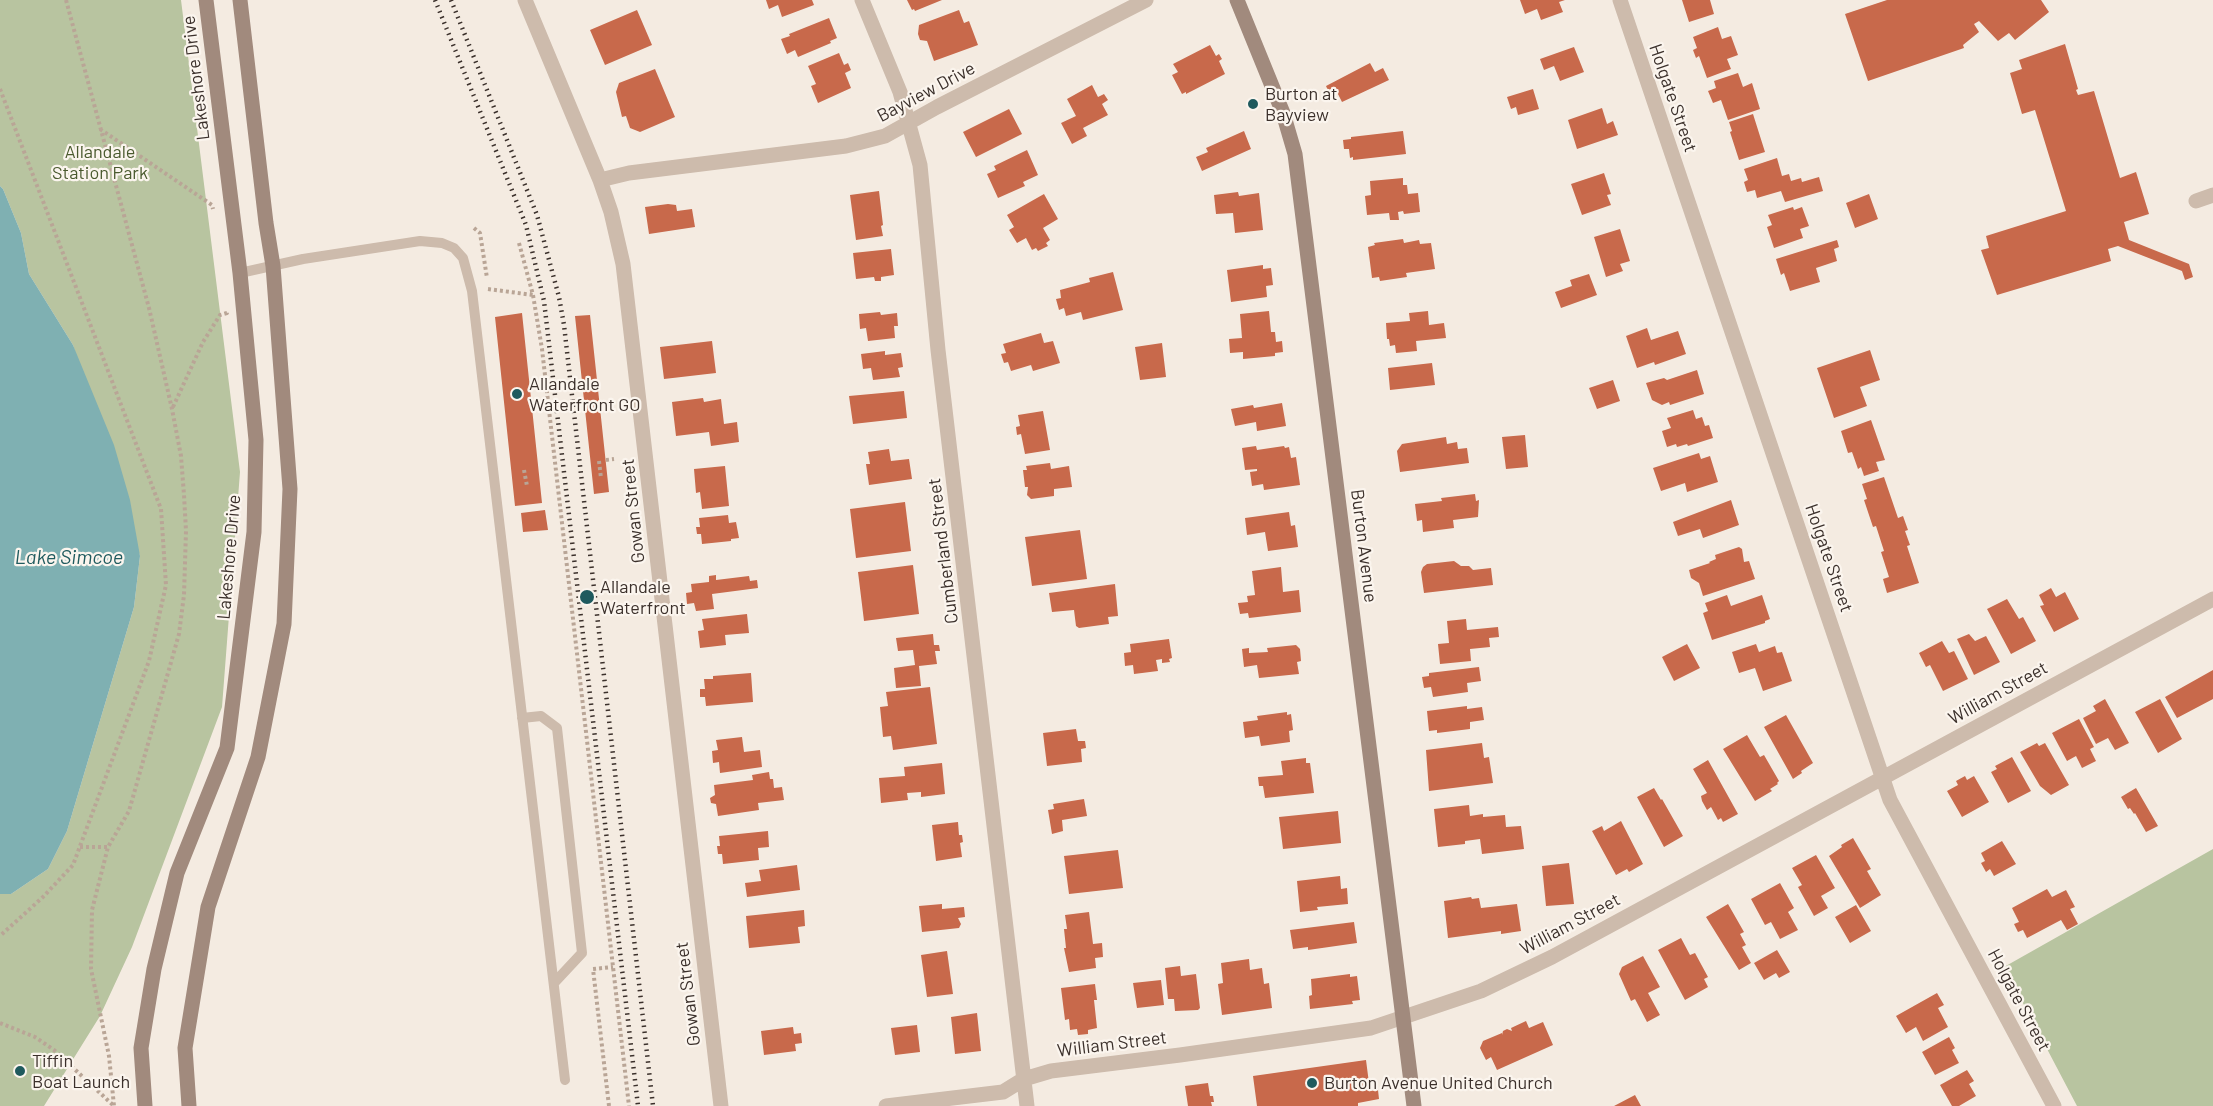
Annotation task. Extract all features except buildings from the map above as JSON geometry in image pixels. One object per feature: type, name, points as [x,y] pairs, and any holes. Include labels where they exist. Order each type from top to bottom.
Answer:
[{"type":"main road","name":"Lakeshore Drive","points":[[145,1106],[141,1048],[154,969],[177,873],[226,748],[254,532],[256,440],[240,273],[206,0]]},
{"type":"main road","points":[[189,1106],[185,1048],[208,908],[258,757],[284,624],[290,489],[273,266],[240,0]]},
{"type":"main road","name":"Burton Avenue","points":[[1237,0],[1283,113],[1295,154],[1414,1106]]},
{"type":"street","name":"Gowan Street","points":[[525,0],[600,180],[618,238],[628,294],[721,1106]]},
{"type":"street","name":"Cumberland Street","points":[[862,0],[900,92],[920,165],[939,350],[1027,1106]]},
{"type":"street","name":"Bayview Drive","points":[[600,180],[629,173],[846,146],[885,136],[1146,0]]},
{"type":"street","name":"Holgate Street","points":[[1620,0],[1890,800],[2054,1106]]},
{"type":"street","points":[[2196,201],[2213,195]]},
{"type":"street","name":"William Street","points":[[886,1106],[1003,1092],[1024,1079],[1051,1071],[1371,1028],[1481,991],[1514,976],[2213,599]]},
{"type":"lane","points":[[240,273],[303,259],[420,241],[442,243],[454,248],[462,258],[472,291],[565,1080]]},
{"type":"lane","points":[[522,718],[541,716],[557,728],[582,953],[554,983]]},
{"type":"path","points":[[66,0],[149,308],[172,409],[181,456],[186,531],[184,595],[179,633],[129,811],[108,847],[92,910],[91,969],[109,1056],[114,1106]]},
{"type":"path","points":[[0,89],[161,509],[166,585],[149,661],[73,865],[43,897],[0,936]]},
{"type":"path","points":[[100,128],[212,205],[213,213]]},
{"type":"path","points":[[474,228],[480,233],[488,290],[533,295]]},
{"type":"path","points":[[519,243],[533,295],[542,349],[629,1106]]},
{"type":"path","points":[[172,409],[203,342],[220,315],[227,314]]},
{"type":"path","points":[[606,460],[614,459]]},
{"type":"path","points":[[599,461],[601,478]]},
{"type":"path","points":[[524,470],[527,486]]},
{"type":"path","points":[[80,847],[108,847]]},
{"type":"path","points":[[609,1106],[593,969],[613,967]]},
{"type":"path","points":[[0,1023],[35,1037],[54,1050],[114,1106]]},
{"type":"green space","name":"Allandale Station Park","points":[[0,0],[181,0],[240,472],[222,707],[132,947],[100,1016],[44,1106],[0,1106],[0,894],[11,894],[48,869],[67,831],[134,607],[140,556],[73,345],[29,274],[21,233],[0,186]]},
{"type":"green space","points":[[2213,849],[2213,1106],[2077,1106],[2004,967]]},
{"type":"water","name":"Lake Simcoe","points":[[0,186],[21,233],[29,274],[73,345],[114,445],[130,500],[140,556],[134,607],[67,831],[48,869],[11,894],[0,894]]},
{"type":"railway","points":[[435,0],[526,225],[544,301],[638,1106]]},
{"type":"railway","points":[[451,0],[537,215],[559,297],[653,1106]]},
{"type":"place","name":"Burton at Bayview","points":[[1253,104]]},
{"type":"place","name":"Allandale Waterfront GO","points":[[517,394]]},
{"type":"place","name":"Allandale Waterfront","points":[[587,597]]},
{"type":"place","name":"Tiffin Boat Launch","points":[[20,1071]]},
{"type":"place","name":"Burton Avenue United Church","points":[[1312,1083]]}]
